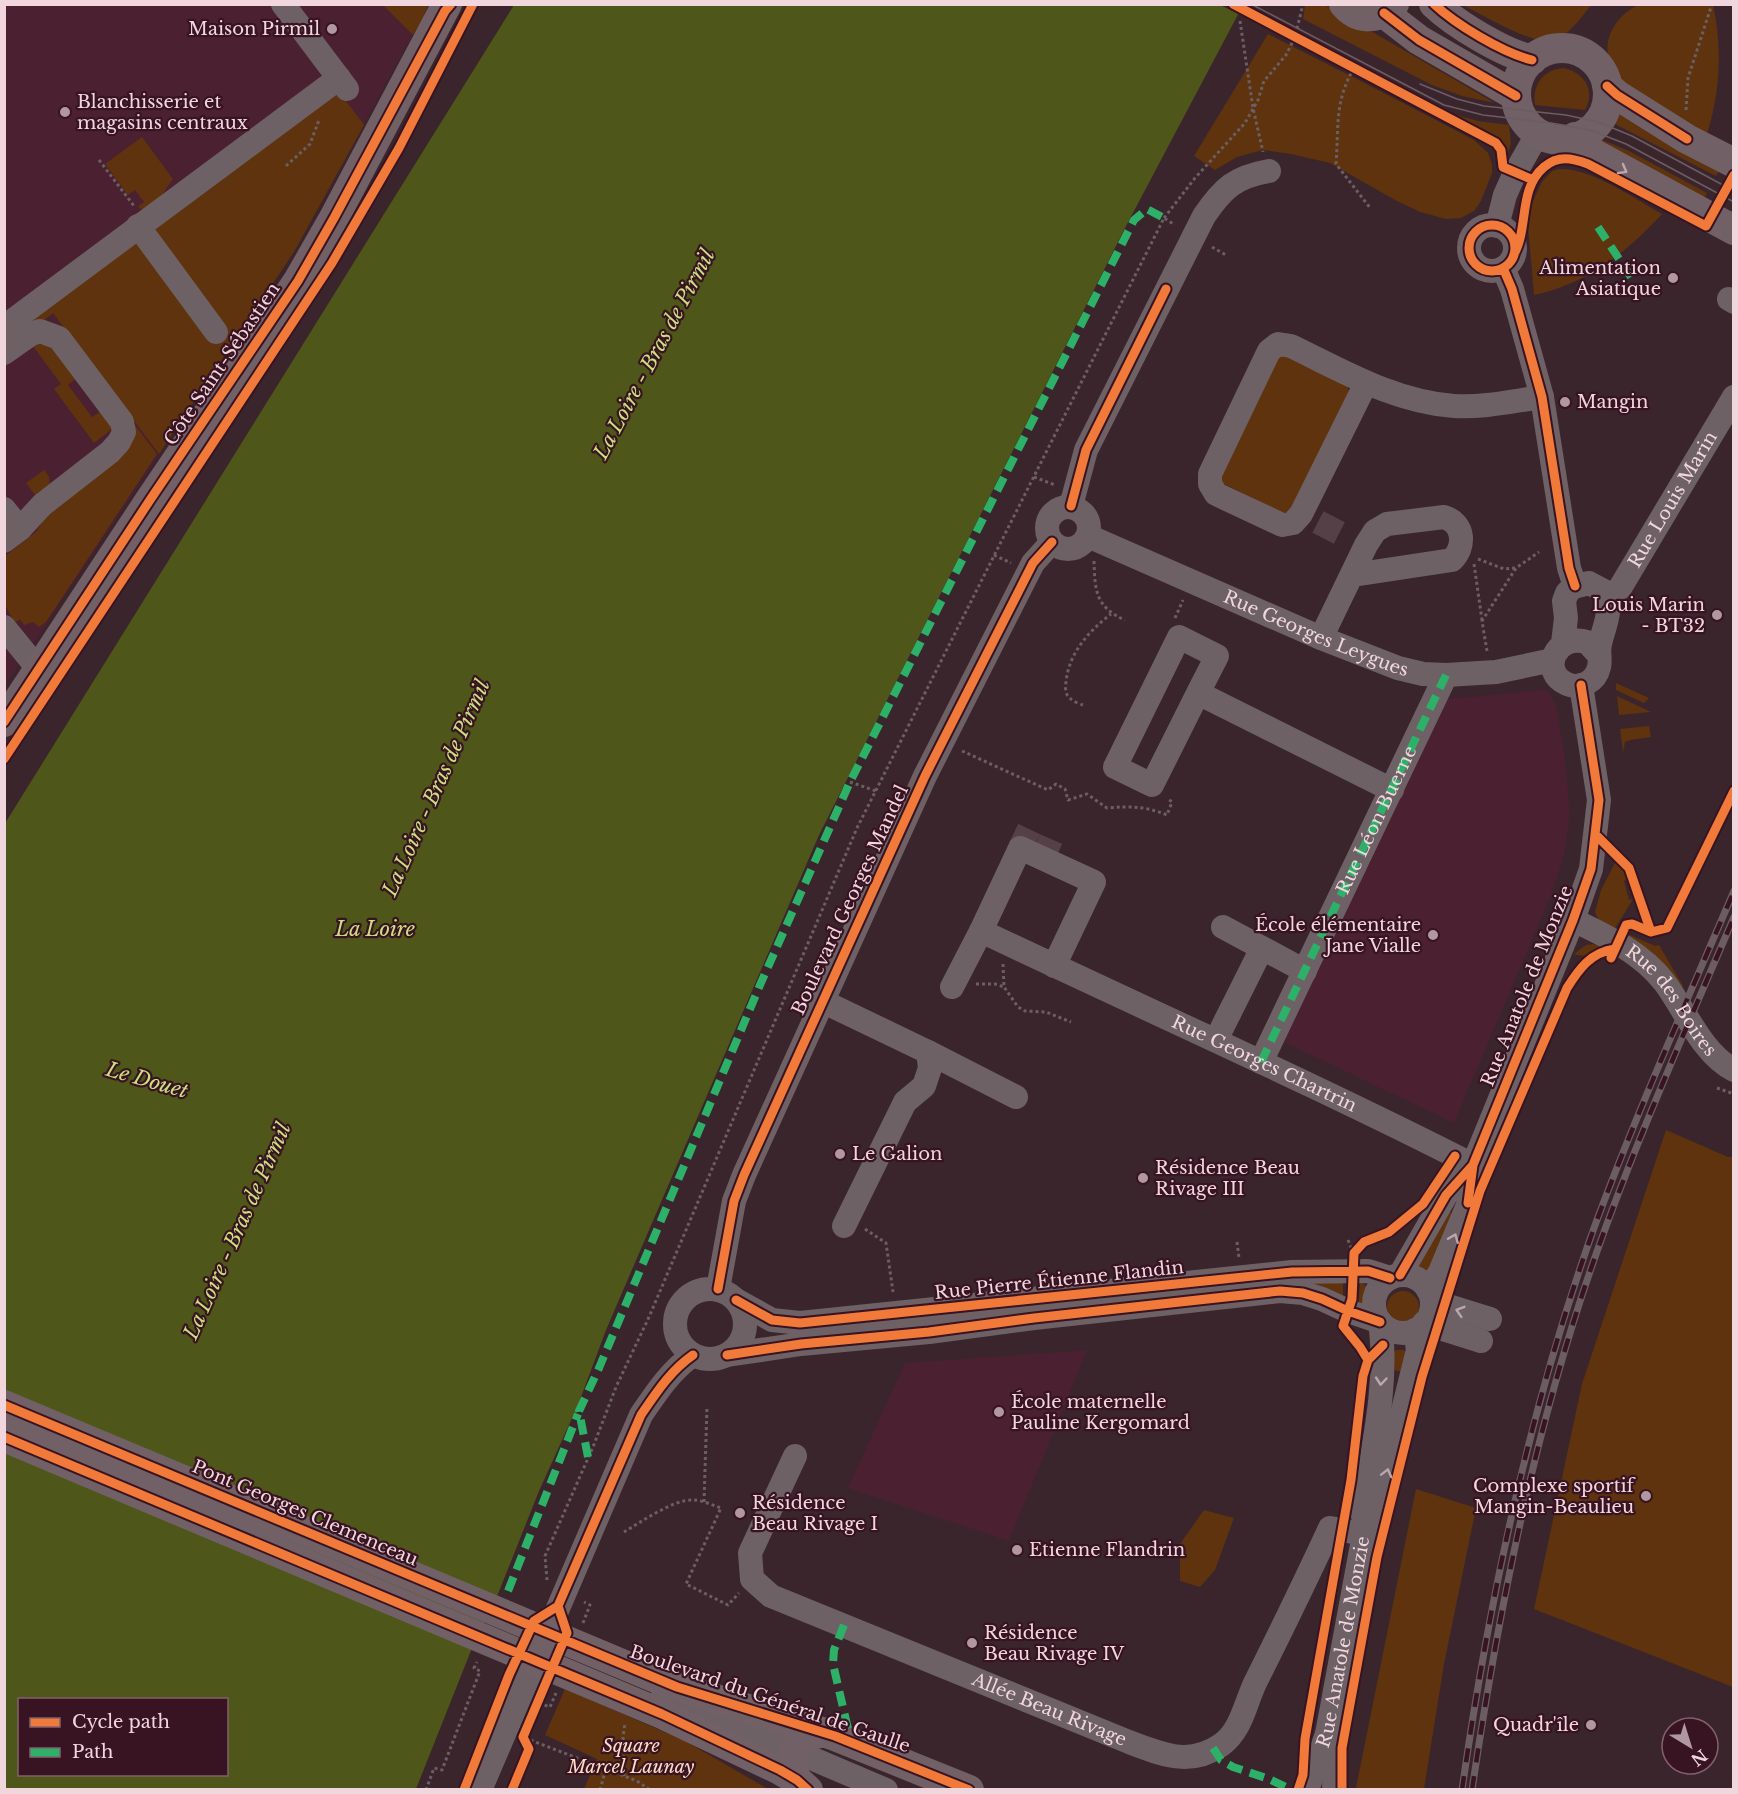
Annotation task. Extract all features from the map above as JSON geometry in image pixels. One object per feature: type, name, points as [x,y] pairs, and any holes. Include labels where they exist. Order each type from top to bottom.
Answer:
[{"type":"main road","points":[[1344,4],[1360,16],[1376,16],[1389,9],[1419,40],[1516,96]]},
{"type":"main road","points":[[1434,4],[1463,26],[1515,54],[1532,60]]},
{"type":"main road","name":"Côte Saint-Sébastien","points":[[4,722],[298,281],[404,87],[444,6]]},
{"type":"main road","points":[[1567,48],[1579,51],[1597,64],[1607,86],[1607,104],[1603,114],[1590,130],[1575,138],[1552,138],[1538,133],[1528,125],[1522,115],[1516,96],[1519,79],[1532,60],[1554,49],[1567,48]]},
{"type":"main road","points":[[1607,86],[1617,95],[1677,133],[1734,163]]},
{"type":"main road","points":[[1575,138],[1586,149],[1734,230]]},
{"type":"main road","name":"Pont Georges Clemenceau","points":[[4,1405],[587,1665]]},
{"type":"main road","points":[[4,1437],[587,1665]]},
{"type":"main road","name":"Boulevard du Général de Gaulle","points":[[587,1665],[633,1702],[800,1774],[805,1736],[823,1732]]},
{"type":"main road","name":"Boulevard du Général de Gaulle","points":[[587,1665],[677,1686],[823,1732],[969,1790]]},
{"type":"street","points":[[4,327],[317,95],[343,84],[283,4]]},
{"type":"street","points":[[1497,226],[1505,195],[1538,133]]},
{"type":"street","points":[[1071,506],[1086,450],[1204,216],[1225,188],[1236,180],[1250,174],[1269,171]]},
{"type":"street","points":[[141,224],[216,332]]},
{"type":"street","points":[[1497,226],[1510,234],[1514,244],[1513,258],[1503,268],[1493,271],[1483,269],[1474,263],[1469,244],[1475,233],[1485,227],[1497,226]]},
{"type":"street","points":[[1503,268],[1512,289],[1542,398],[1569,568],[1575,586]]},
{"type":"street","points":[[4,353],[31,334],[40,331],[59,338],[122,422],[124,432],[110,452],[42,505],[12,535],[4,508]]},
{"type":"street","points":[[1366,383],[1310,518],[1282,525],[1216,494],[1209,484],[1210,474],[1269,351],[1278,345],[1291,346],[1366,383],[1419,401],[1456,406],[1497,404],[1542,398]]},
{"type":"street","name":"Rue Louis Marin","points":[[1607,608],[1726,426],[1734,397]]},
{"type":"street","points":[[1071,506],[1083,512],[1087,517],[1090,529],[1088,536],[1079,546],[1064,549],[1052,542],[1048,535],[1048,521],[1057,509],[1071,506]]},
{"type":"street","points":[[1321,638],[1353,575],[1357,541],[1387,525],[1444,517],[1452,519],[1459,527],[1461,545],[1458,554],[1452,560],[1353,575]]},
{"type":"street","name":"Rue Georges Leygues","points":[[1088,536],[1321,638],[1398,668],[1423,674],[1446,675],[1496,672],[1558,652]]},
{"type":"street","name":"Boulevard Georges Mandel","points":[[727,1295],[737,1192],[925,776],[1033,562],[1052,542]]},
{"type":"street","points":[[1566,618],[1558,652],[1556,674],[1569,685],[1581,685],[1590,681],[1599,669],[1598,654],[1607,608],[1597,586],[1589,583],[1575,586],[1567,593],[1564,601],[1563,610],[1566,618],[1572,624],[1587,630],[1594,628],[1607,608]]},
{"type":"street","points":[[4,627],[39,670]]},
{"type":"street","points":[[1179,637],[1217,656],[1198,693],[1152,785],[1115,766],[1179,637]]},
{"type":"street","points":[[1558,652],[1571,640],[1587,642],[1598,654]]},
{"type":"street","name":"Rue Léon Buerne","points":[[1261,1062],[1446,675]]},
{"type":"street","name":"Rue Anatole de Monzie","points":[[1366,1531],[1377,1515],[1412,1376],[1425,1311],[1468,1205],[1473,1165],[1573,920],[1591,869],[1599,800],[1581,685]]},
{"type":"street","points":[[1198,693],[1392,789]]},
{"type":"street","points":[[952,987],[981,932],[1020,848],[1094,882],[1054,966]]},
{"type":"street","name":"Rue des Boires","points":[[1573,920],[1629,950],[1653,969],[1714,1056],[1734,1070]]},
{"type":"street","points":[[1223,927],[1305,971]]},
{"type":"street","name":"Rue Georges Chartrin","points":[[981,932],[1216,1040],[1473,1165]]},
{"type":"street","points":[[1216,1040],[1262,948]]},
{"type":"street","points":[[822,1001],[1016,1097]]},
{"type":"street","points":[[846,1222],[905,1102],[924,1086],[930,1068],[928,1052]]},
{"type":"street","name":"Rue Anatole de Monzie","points":[[1395,1276],[1446,1195],[1473,1165]]},
{"type":"street","name":"Rue Pierre Étienne Flandin","points":[[727,1295],[772,1320],[800,1323],[1292,1272],[1368,1270],[1395,1276]]},
{"type":"street","points":[[1395,1276],[1417,1278],[1425,1311],[1397,1332],[1387,1328],[1380,1322],[1375,1312],[1374,1300],[1378,1288],[1395,1276]]},
{"type":"street","points":[[705,1289],[727,1295],[745,1317],[745,1329],[741,1342],[728,1355],[710,1360],[693,1355],[683,1347],[676,1335],[676,1314],[682,1303],[692,1294],[705,1289]]},
{"type":"street","name":"Rue Pierre Étienne Flandin","points":[[728,1355],[801,1344],[929,1332],[1280,1290],[1303,1293],[1322,1299],[1380,1322]]},
{"type":"street","points":[[1425,1311],[1485,1330]]},
{"type":"street","name":"Rue Anatole de Monzie","points":[[1307,1790],[1327,1734],[1366,1531],[1362,1513],[1379,1400],[1383,1345],[1380,1322]]},
{"type":"street","points":[[480,1790],[641,1415],[660,1388],[680,1365],[693,1355]]},
{"type":"street","name":"Pont Georges Clemenceau","points":[[4,1421],[587,1665]]},
{"type":"street","points":[[752,1579],[750,1553],[795,1456]]},
{"type":"street","name":"Allée Beau Rivage","points":[[752,1579],[771,1596],[1130,1742],[1162,1754],[1181,1758],[1202,1754],[1222,1744],[1238,1726],[1254,1684],[1294,1607],[1330,1528],[1366,1531]]},
{"type":"street","name":"Boulevard du Général de Gaulle","points":[[587,1665],[712,1716],[800,1774],[886,1790]]},
{"type":"street","points":[[1327,1734],[1335,1754],[1334,1790]]},
{"type":"path","points":[[548,1588],[545,1556],[616,1387],[658,1297],[857,828],[1164,218],[1195,178],[1245,123],[1264,81],[1286,55],[1303,4]]},
{"type":"path","points":[[1686,113],[1688,78],[1712,4]]},
{"type":"path","points":[[1240,21],[1253,108],[1269,171]]},
{"type":"path","points":[[1291,35],[1305,42]]},
{"type":"path","points":[[1344,63],[1358,70],[1345,84],[1338,107],[1336,164],[1371,209]]},
{"type":"path","points":[[286,166],[310,144],[316,131],[322,112],[322,102],[317,95]]},
{"type":"path","points":[[99,160],[141,224]]},
{"type":"path","points":[[1164,218],[1193,235]]},
{"type":"path","points":[[1482,621],[1516,568],[1539,552]]},
{"type":"path","points":[[1488,653],[1473,556],[1504,569],[1516,568]]},
{"type":"path","points":[[1094,561],[1097,592],[1103,607],[1111,614],[1125,620]]},
{"type":"path","points":[[1172,624],[1183,600]]},
{"type":"path","points":[[1083,705],[1067,695],[1065,689],[1067,673],[1078,648],[1088,635],[1111,614]]},
{"type":"path","points":[[942,742],[1048,790],[1056,784],[1065,789],[1068,800],[1087,794],[1107,808],[1132,806],[1150,808],[1167,815],[1172,802],[1152,785]]},
{"type":"path","points":[[850,782],[876,791]]},
{"type":"path","points":[[1010,945],[1002,975],[1004,987],[1011,1000],[1025,1011],[1046,1012],[1071,1023]]},
{"type":"path","points":[[1717,1088],[1734,1094]]},
{"type":"path","points":[[846,1222],[886,1243],[894,1296]]},
{"type":"path","points":[[1348,1240],[1356,1250]]},
{"type":"path","points":[[1237,1242],[1239,1260]]},
{"type":"path","points":[[704,1502],[707,1407]]},
{"type":"path","points":[[624,1532],[690,1499],[721,1508],[686,1584],[728,1605],[752,1579]]},
{"type":"path","points":[[426,1790],[434,1768],[442,1770],[480,1671],[474,1668],[478,1659]]},
{"type":"path","points":[[624,1776],[623,1737],[625,1722],[633,1702]]},
{"type":"path","points":[[530,1740],[638,1781],[650,1790]]},
{"type":"path","points":[[600,1790],[606,1768]]},
{"type":"shaded area","points":[[5,5],[418,5],[412,36],[294,252],[5,686]]},
{"type":"shaded area","name":"École élémentaire Jane Vialle","points":[[1547,690],[1556,705],[1564,752],[1570,812],[1564,855],[1549,900],[1454,1123],[1282,1041],[1447,699]]},
{"type":"shaded area","points":[[1087,1350],[1009,1541],[848,1488],[905,1363]]},
{"type":"green space","points":[[383,5],[428,5],[413,35]]},
{"type":"green space","points":[[1305,5],[1323,5],[1331,8],[1495,103],[1462,96],[1432,85],[1303,19]]},
{"type":"green space","points":[[1463,5],[1591,5],[1568,32],[1550,41],[1530,38]]},
{"type":"green space","points":[[1638,5],[1713,5],[1719,56],[1717,90],[1705,140],[1627,86],[1613,71],[1607,49],[1609,38],[1619,19]]},
{"type":"green space","points":[[1268,34],[1474,140],[1488,153],[1492,173],[1481,201],[1474,211],[1461,218],[1446,219],[1420,212],[1330,163],[1291,154],[1263,150],[1237,157],[1215,170],[1194,156]]},
{"type":"green space","points":[[1563,68],[1577,73],[1586,83],[1589,96],[1585,110],[1535,105],[1535,91],[1540,80],[1550,72]]},
{"type":"green space","points":[[337,89],[364,125],[294,252],[159,454],[53,313],[38,325],[33,318]]},
{"type":"green space","points":[[1619,109],[1723,164],[1716,176],[1611,122]]},
{"type":"green space","points":[[1445,112],[1478,121],[1509,125],[1511,144],[1504,163],[1496,142],[1480,131],[1453,119]]},
{"type":"green space","points":[[142,137],[173,179],[155,203],[140,209],[138,206],[144,202],[135,190],[128,195],[105,164]]},
{"type":"green space","points":[[1600,139],[1629,151],[1707,193],[1700,206],[1595,149]]},
{"type":"green space","points":[[1559,169],[1585,173],[1625,192],[1662,214],[1634,242],[1604,265],[1572,283],[1534,295],[1527,213],[1542,182],[1552,171]]},
{"type":"green space","points":[[46,339],[79,376],[68,385],[92,417],[103,410],[112,429],[94,443],[54,389],[61,384],[29,341]]},
{"type":"green space","points":[[1291,352],[1345,379],[1351,398],[1297,508],[1284,514],[1218,481],[1276,359]]},
{"type":"green space","points":[[132,421],[157,454],[46,622],[39,627],[33,622],[24,625],[20,619],[15,623],[5,605],[5,556],[36,532],[47,514]]},
{"type":"green space","points":[[44,470],[49,477],[50,487],[38,499],[26,483]]},
{"type":"green space","points":[[1616,683],[1649,698],[1644,703],[1616,690]]},
{"type":"green space","points":[[1617,696],[1651,712],[1619,715]]},
{"type":"green space","points":[[1649,726],[1651,737],[1625,742],[1623,752],[1620,729]]},
{"type":"green space","points":[[1616,861],[1627,871],[1629,878],[1624,881],[1629,900],[1633,899],[1614,930],[1598,919],[1595,912],[1601,890]]},
{"type":"green space","points":[[1630,935],[1655,946],[1659,945],[1683,986],[1679,990],[1628,939]]},
{"type":"green space","points":[[1586,945],[1606,947],[1591,955],[1574,954]]},
{"type":"green space","name":"Complexe sportif Mangin-Beaulieu","points":[[1666,1130],[1728,1157],[1733,1157],[1733,1687],[1534,1609],[1582,1384]]},
{"type":"green space","points":[[1446,1211],[1456,1215],[1427,1273],[1423,1272],[1418,1265]]},
{"type":"green space","points":[[1343,1281],[1343,1299],[1306,1282]]},
{"type":"green space","points":[[1360,1283],[1369,1289],[1370,1296],[1366,1306],[1358,1309]]},
{"type":"green space","points":[[1403,1291],[1414,1296],[1419,1307],[1414,1318],[1403,1323],[1392,1318],[1387,1307],[1392,1296]]},
{"type":"green space","points":[[1396,1350],[1404,1350],[1406,1353],[1406,1372],[1391,1370],[1392,1353]]},
{"type":"green space","points":[[1416,1489],[1476,1508],[1444,1664],[1424,1789],[1358,1789],[1356,1788]]},
{"type":"green space","points":[[1204,1510],[1234,1518],[1215,1570],[1200,1587],[1180,1581],[1180,1544]]},
{"type":"green space","name":"Square Marcel Launay","points":[[565,1689],[685,1741],[768,1789],[584,1789],[597,1759],[545,1735]]},
{"type":"water","name":"La Loire","points":[[514,5],[1243,5],[1126,226],[819,835],[606,1330],[578,1405],[539,1491],[498,1594],[470,1653],[416,1789],[5,1789],[4,825]]},
{"type":"pier","points":[[1220,4],[1246,4],[1241,15],[1220,5]]},
{"type":"tunnel","points":[[1318,522],[1347,537]]},
{"type":"tunnel","points":[[1020,848],[1029,829]]},
{"type":"tunnel","points":[[1043,858],[1051,839]]},
{"type":"tram line","points":[[1251,4],[1444,105],[1483,115],[1590,130],[1626,144],[1734,202]]},
{"type":"tram line","points":[[1420,84],[1457,99],[1484,106],[1566,115],[1598,122],[1632,136],[1734,191]]},
{"type":"railway","points":[[1462,1790],[1498,1576],[1531,1435],[1550,1366],[1610,1185],[1734,891]]},
{"type":"railway","points":[[1472,1790],[1509,1577],[1559,1368],[1604,1232],[1634,1152],[1734,917]]},
{"type":"marked path","points":[[588,1457],[579,1411],[760,985],[850,782],[1134,220],[1147,209],[1164,218]]},
{"type":"marked path","points":[[1598,227],[1631,277]]},
{"type":"marked path","points":[[1261,1062],[1446,675]]},
{"type":"marked path","points":[[508,1591],[578,1414]]},
{"type":"marked path","points":[[844,1625],[834,1650],[833,1664],[848,1729]]},
{"type":"marked path","points":[[1213,1748],[1221,1760],[1233,1767],[1269,1779],[1292,1790]]},
{"type":"cycle path","points":[[4,722],[298,281],[445,11],[451,4]]},
{"type":"cycle path","points":[[4,759],[332,263],[399,148],[473,4]]},
{"type":"cycle path","points":[[1233,4],[1496,143],[1501,150],[1503,167],[1533,180]]},
{"type":"cycle path","points":[[1434,4],[1480,37],[1507,51],[1532,60]]},
{"type":"cycle path","points":[[1384,13],[1419,40],[1516,96]]},
{"type":"cycle path","points":[[1607,86],[1617,95],[1687,139]]},
{"type":"cycle path","points":[[1514,254],[1519,243],[1530,186],[1544,167],[1560,159],[1571,159],[1588,164],[1706,226],[1734,175]]},
{"type":"cycle path","points":[[1492,225],[1508,232],[1515,248],[1508,264],[1492,271],[1476,264],[1469,248],[1476,232],[1492,225]]},
{"type":"cycle path","points":[[1503,268],[1512,289],[1542,397],[1569,568],[1575,586]]},
{"type":"cycle path","points":[[1071,506],[1086,450],[1166,289]]},
{"type":"cycle path","points":[[718,1289],[734,1201],[744,1175],[925,776],[1033,563],[1052,542]]},
{"type":"cycle path","points":[[1468,1203],[1473,1165],[1573,920],[1591,869],[1599,800],[1581,685]]},
{"type":"cycle path","points":[[1611,958],[1626,925],[1632,924],[1651,932],[1667,928],[1734,791]]},
{"type":"cycle path","points":[[1596,835],[1629,868],[1651,932]]},
{"type":"cycle path","points":[[1342,1790],[1342,1748],[1377,1557],[1422,1377],[1480,1191],[1567,988],[1586,962],[1599,954],[1615,949]]},
{"type":"cycle path","points":[[1368,1360],[1343,1326],[1352,1299],[1354,1253],[1364,1242],[1389,1232],[1423,1204],[1455,1156]]},
{"type":"cycle path","points":[[1400,1275],[1446,1195],[1473,1165]]},
{"type":"cycle path","points":[[736,1300],[772,1320],[800,1323],[1292,1272],[1368,1271],[1390,1278]]},
{"type":"cycle path","points":[[727,1355],[801,1344],[929,1332],[1280,1291],[1303,1293],[1380,1322]]},
{"type":"cycle path","points":[[1298,1790],[1303,1775],[1305,1739],[1351,1480],[1363,1376],[1368,1360],[1383,1345]]},
{"type":"cycle path","points":[[558,1606],[641,1415],[670,1375],[693,1355]]},
{"type":"cycle path","points":[[4,1405],[677,1687],[835,1736],[969,1790]]},
{"type":"cycle path","points":[[4,1437],[662,1714],[780,1770],[808,1790]]},
{"type":"cycle path","points":[[464,1790],[509,1675],[534,1621],[558,1606]]},
{"type":"cycle path","points":[[512,1790],[529,1749],[523,1737],[567,1633],[558,1606]]},
{"type":"place","name":"Maison Pirmil","points":[[332,29]]},
{"type":"place","name":"Blanchisserie et magasins centraux","points":[[65,112]]},
{"type":"place","name":"Alimentation Asiatique","points":[[1673,278]]},
{"type":"place","name":"Mangin","points":[[1565,402]]},
{"type":"place","name":"Louis Marin - BT32","points":[[1717,615]]},
{"type":"place","name":"École élémentaire Jane Vialle","points":[[1433,935]]},
{"type":"place","name":"Le Galion","points":[[840,1154]]},
{"type":"place","name":"Résidence Beau Rivage III","points":[[1143,1178]]},
{"type":"place","name":"École maternelle Pauline Kergomard","points":[[999,1412]]},
{"type":"place","name":"Complexe sportif Mangin-Beaulieu","points":[[1646,1496]]},
{"type":"place","name":"Résidence Beau Rivage I","points":[[740,1513]]},
{"type":"place","name":"Etienne Flandrin","points":[[1017,1550]]},
{"type":"place","name":"Résidence Beau Rivage IV","points":[[972,1643]]},
{"type":"place","name":"Quadr'île","points":[[1591,1725]]},
{"type":"water label","name":"La Loire - Bras de Pirmil","points":[[654,354]]},
{"type":"water label","name":"La Loire - Bras de Pirmil","points":[[436,788]]},
{"type":"water label","name":"Le Douet","points":[[147,1080]]},
{"type":"water label","name":"La Loire - Bras de Pirmil","points":[[237,1231]]}]
